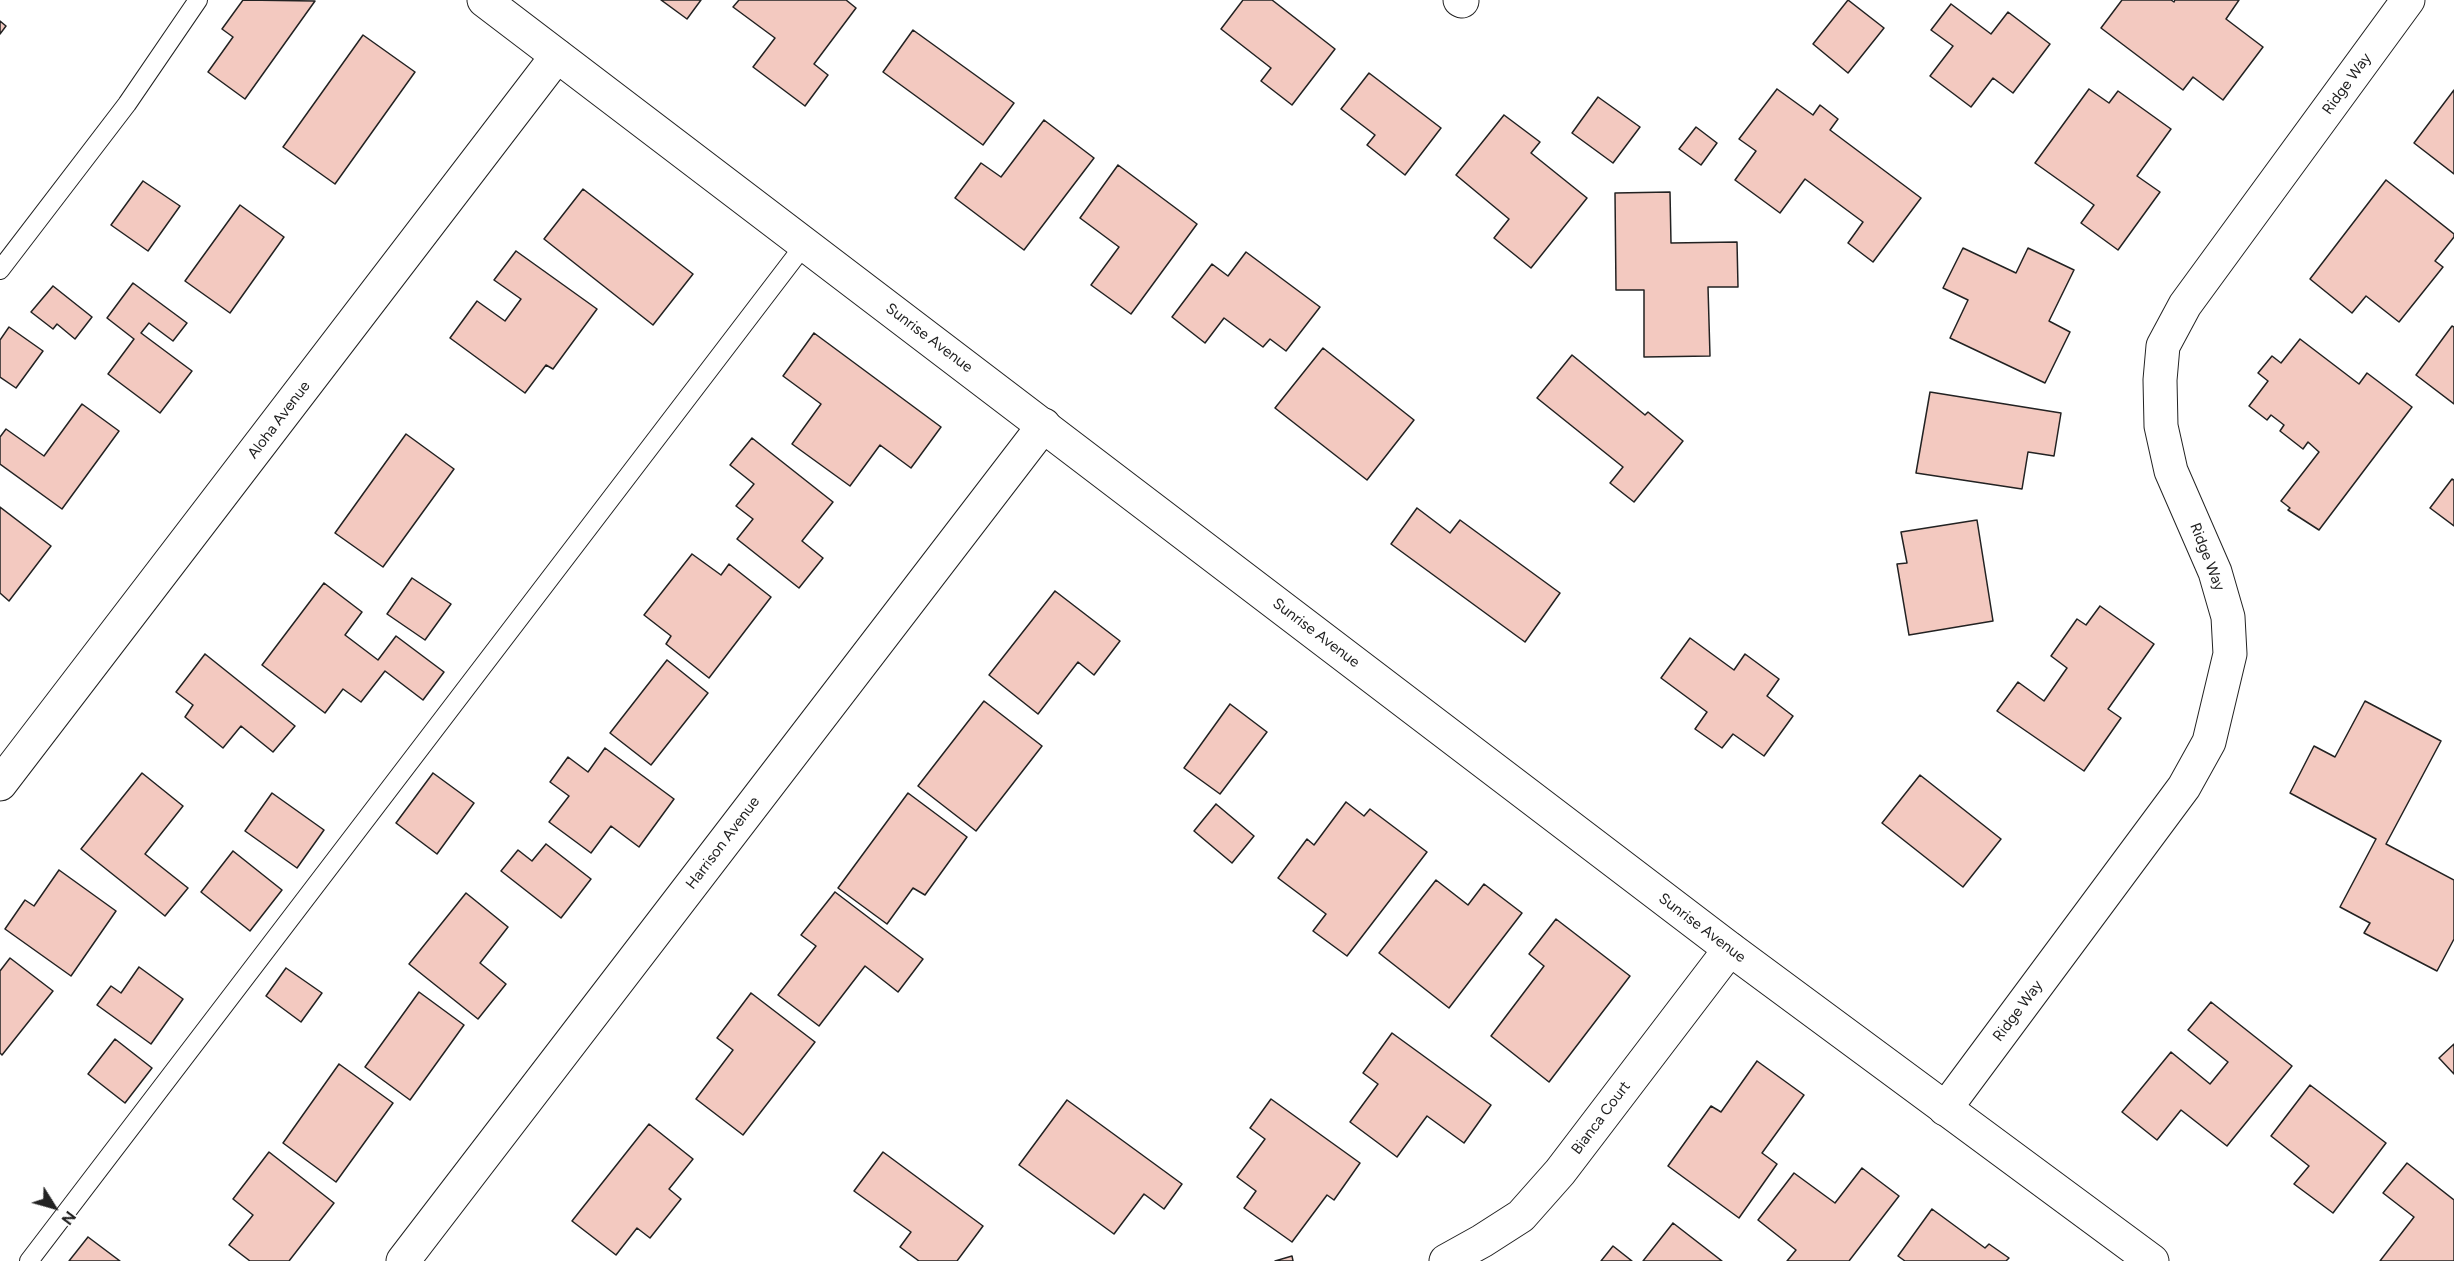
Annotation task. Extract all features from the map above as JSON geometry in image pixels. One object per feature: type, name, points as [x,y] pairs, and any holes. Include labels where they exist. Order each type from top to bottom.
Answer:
[{"type":"street","name":"Sunrise Avenue","points":[[483,0],[1730,949],[2152,1261]]},
{"type":"street","name":"Ridge Way","points":[[1945,1109],[2184,787],[2209,742],[2230,654],[2228,617],[2215,572],[2171,471],[2161,426],[2160,380],[2163,346],[2185,305],[2408,0]]},
{"type":"street","name":"Aloha Avenue","points":[[0,784],[557,56]]},
{"type":"street","name":"Harrison Avenue","points":[[403,1261],[1044,425]]},
{"type":"street","name":"Bianca Court","points":[[1446,1261],[1521,1216],[1560,1172],[1730,949]]},
{"type":"lane","points":[[0,270],[127,104],[198,0]]},
{"type":"lane","points":[[29,1261],[805,244]]},
{"type":"building","points":[[243,0],[315,1],[245,99],[208,72],[233,37],[222,29]]},
{"type":"building","points":[[661,0],[701,0],[687,19]]},
{"type":"building","points":[[739,0],[846,0],[856,8],[814,64],[828,75],[805,106],[753,67],[775,38],[733,7]]},
{"type":"building","points":[[1243,0],[1272,0],[1335,49],[1292,105],[1261,81],[1271,68],[1221,29]]},
{"type":"building","points":[[1848,0],[1884,28],[1848,73],[1813,44]]},
{"type":"building","points":[[2122,0],[2171,0],[2174,2],[2175,0],[2239,0],[2226,19],[2263,47],[2223,100],[2193,77],[2183,90],[2101,28]]},
{"type":"building","points":[[1951,4],[1991,34],[2008,12],[2050,44],[2013,93],[1993,78],[1971,107],[1930,76],[1953,46],[1931,30]]},
{"type":"building","points":[[0,21],[6,26],[0,34]]},
{"type":"building","points":[[913,30],[1014,103],[983,145],[883,72]]},
{"type":"building","points":[[363,35],[415,72],[335,184],[283,147]]},
{"type":"building","points":[[1369,73],[1441,128],[1405,175],[1367,145],[1375,135],[1341,109]]},
{"type":"building","points":[[1777,89],[1813,115],[1820,105],[1838,119],[1830,130],[1921,198],[1873,262],[1848,243],[1863,222],[1805,179],[1780,213],[1735,180],[1756,151],[1739,139]]},
{"type":"building","points":[[2089,89],[2109,103],[2118,91],[2171,129],[2137,176],[2160,192],[2118,250],[2081,223],[2094,205],[2035,163]]},
{"type":"building","points":[[2454,90],[2454,174],[2414,143]]},
{"type":"building","points":[[1598,97],[1640,127],[1613,163],[1572,133]]},
{"type":"building","points":[[1504,115],[1540,142],[1531,153],[1587,198],[1531,268],[1494,238],[1509,219],[1456,175]]},
{"type":"building","points":[[1044,120],[1094,158],[1024,250],[955,198],[981,163],[1001,177]]},
{"type":"building","points":[[1696,127],[1717,143],[1701,165],[1679,149]]},
{"type":"building","points":[[1118,165],[1197,224],[1131,314],[1091,285],[1119,247],[1080,218]]},
{"type":"building","points":[[2386,180],[2454,234],[2435,261],[2443,267],[2399,322],[2366,296],[2352,313],[2310,279]]},
{"type":"building","points":[[143,181],[180,206],[148,251],[111,225]]},
{"type":"building","points":[[583,189],[693,274],[653,325],[544,239]]},
{"type":"building","points":[[1670,192],[1671,243],[1737,242],[1738,287],[1708,287],[1710,356],[1644,357],[1644,290],[1616,290],[1615,193]]},
{"type":"building","points":[[240,205],[284,237],[230,313],[185,281]]},
{"type":"building","points":[[1963,248],[2016,273],[2028,248],[2074,270],[2049,321],[2070,332],[2045,383],[1950,338],[1968,300],[1943,288]]},
{"type":"building","points":[[516,251],[597,309],[553,369],[546,365],[525,393],[450,338],[477,301],[505,321],[521,299],[494,280]]},
{"type":"building","points":[[1246,252],[1320,307],[1286,351],[1270,339],[1263,347],[1224,318],[1205,343],[1172,317],[1212,264],[1228,276]]},
{"type":"building","points":[[133,283],[187,323],[173,341],[149,323],[141,333],[192,371],[160,413],[108,374],[134,339],[107,318]]},
{"type":"building","points":[[53,286],[92,317],[75,339],[57,324],[53,329],[31,312]]},
{"type":"building","points":[[2452,326],[2454,327],[2454,404],[2416,375]]},
{"type":"building","points":[[9,327],[43,351],[16,388],[0,377],[0,340]]},
{"type":"building","points":[[814,333],[941,427],[911,468],[880,445],[850,486],[792,444],[821,404],[783,376]]},
{"type":"building","points":[[2300,339],[2359,384],[2367,373],[2412,407],[2319,530],[2288,510],[2290,508],[2281,501],[2319,452],[2308,442],[2303,449],[2280,431],[2284,425],[2271,415],[2267,420],[2249,406],[2268,381],[2258,373],[2272,356],[2281,363]]},
{"type":"building","points":[[1323,348],[1414,420],[1367,480],[1275,408]]},
{"type":"building","points":[[1572,355],[1645,415],[1648,412],[1683,441],[1634,502],[1610,483],[1623,467],[1537,398]]},
{"type":"building","points":[[1930,392],[2061,413],[2054,456],[2028,452],[2022,489],[1916,473]]},
{"type":"building","points":[[82,404],[119,431],[62,509],[0,464],[0,437],[6,429],[44,456]]},
{"type":"building","points":[[406,434],[454,469],[383,567],[335,533]]},
{"type":"building","points":[[752,438],[833,502],[802,541],[823,558],[799,588],[737,539],[753,519],[736,506],[754,484],[730,465]]},
{"type":"building","points":[[2452,479],[2454,480],[2454,526],[2430,508]]},
{"type":"building","points":[[0,507],[51,546],[9,601],[0,593]]},
{"type":"building","points":[[1417,508],[1450,533],[1460,520],[1560,593],[1525,642],[1391,544]]},
{"type":"building","points":[[1977,520],[1993,621],[1909,635],[1897,564],[1907,563],[1901,532]]},
{"type":"building","points":[[692,554],[721,575],[729,564],[771,597],[709,678],[666,644],[671,636],[644,615]]},
{"type":"building","points":[[412,578],[451,604],[425,640],[387,614]]},
{"type":"building","points":[[324,583],[362,612],[345,635],[378,660],[396,636],[444,672],[423,700],[385,671],[361,702],[343,689],[325,713],[262,665]]},
{"type":"building","points":[[1055,591],[1120,641],[1094,675],[1078,662],[1038,714],[989,675]]},
{"type":"building","points":[[2100,606],[2154,644],[2108,709],[2121,718],[2084,771],[1997,711],[2018,682],[2044,701],[2067,668],[2051,656],[2077,619],[2086,625]]},
{"type":"building","points":[[1690,638],[1734,670],[1745,654],[1779,679],[1767,696],[1793,716],[1764,756],[1733,734],[1722,748],[1695,729],[1707,712],[1661,678]]},
{"type":"building","points":[[205,654],[295,726],[273,752],[241,726],[223,748],[185,717],[193,705],[176,692]]},
{"type":"building","points":[[667,660],[708,693],[651,765],[610,733]]},
{"type":"building","points":[[984,701],[1042,746],[976,831],[918,786]]},
{"type":"building","points":[[2365,701],[2441,741],[2386,844],[2454,880],[2454,939],[2437,971],[2364,933],[2370,923],[2340,907],[2376,839],[2290,793],[2314,746],[2335,757]]},
{"type":"building","points":[[1230,704],[1267,732],[1220,794],[1184,768]]},
{"type":"building","points":[[605,748],[674,799],[639,847],[611,826],[591,853],[549,822],[569,796],[550,782],[568,757],[588,772]]},
{"type":"building","points":[[142,773],[183,806],[145,854],[188,888],[165,916],[81,849]]},
{"type":"building","points":[[433,773],[474,803],[437,854],[396,823]]},
{"type":"building","points":[[1920,775],[2001,839],[1963,887],[1882,823]]},
{"type":"building","points":[[272,793],[324,830],[297,868],[245,831]]},
{"type":"building","points":[[908,793],[967,837],[925,895],[913,888],[887,924],[838,888]]},
{"type":"building","points":[[1346,802],[1364,816],[1370,809],[1427,852],[1347,956],[1313,931],[1326,914],[1278,878],[1307,839],[1314,845]]},
{"type":"building","points":[[1216,804],[1254,836],[1232,863],[1194,831]]},
{"type":"building","points":[[546,844],[591,879],[561,918],[501,871],[518,850],[532,861]]},
{"type":"building","points":[[233,851],[282,890],[250,931],[201,892]]},
{"type":"building","points":[[59,870],[116,911],[71,976],[5,929],[25,900],[34,906]]},
{"type":"building","points":[[1436,880],[1468,905],[1484,884],[1522,913],[1449,1008],[1379,953]]},
{"type":"building","points":[[835,892],[923,959],[898,992],[865,966],[819,1026],[778,995],[816,946],[801,935]]},
{"type":"building","points":[[466,893],[508,927],[480,963],[506,984],[478,1019],[409,964]]},
{"type":"building","points":[[1556,919],[1630,976],[1549,1082],[1491,1036],[1544,966],[1529,954]]},
{"type":"building","points":[[10,958],[53,991],[2,1055],[0,1053],[0,971]]},
{"type":"building","points":[[139,967],[183,999],[151,1044],[97,1005],[111,986],[121,993]]},
{"type":"building","points":[[286,968],[322,993],[301,1022],[266,996]]},
{"type":"building","points":[[419,992],[464,1025],[410,1100],[365,1067]]},
{"type":"building","points":[[751,993],[815,1042],[743,1135],[696,1099],[733,1050],[717,1038]]},
{"type":"building","points":[[2211,1002],[2292,1066],[2227,1146],[2181,1110],[2157,1140],[2122,1112],[2171,1052],[2210,1084],[2228,1062],[2188,1030]]},
{"type":"building","points":[[1392,1033],[1491,1105],[1464,1143],[1427,1116],[1397,1157],[1350,1122],[1378,1084],[1363,1073]]},
{"type":"building","points":[[115,1039],[152,1068],[125,1103],[88,1074]]},
{"type":"building","points":[[2454,1044],[2454,1074],[2439,1058]]},
{"type":"building","points":[[1757,1061],[1804,1095],[1762,1153],[1777,1164],[1739,1218],[1668,1166],[1711,1106],[1721,1112]]},
{"type":"building","points":[[339,1064],[393,1103],[336,1182],[283,1143]]},
{"type":"building","points":[[2310,1085],[2386,1143],[2333,1213],[2294,1184],[2309,1166],[2271,1136]]},
{"type":"building","points":[[1271,1099],[1360,1163],[1334,1200],[1327,1195],[1292,1242],[1244,1208],[1256,1191],[1237,1177],[1265,1139],[1250,1128]]},
{"type":"building","points":[[1067,1100],[1182,1184],[1164,1209],[1144,1194],[1114,1234],[1019,1165]]},
{"type":"building","points":[[649,1124],[693,1159],[669,1189],[681,1199],[650,1238],[637,1228],[616,1255],[572,1221]]},
{"type":"building","points":[[269,1152],[334,1203],[289,1261],[250,1261],[229,1245],[253,1215],[233,1199]]},
{"type":"building","points":[[883,1152],[983,1226],[957,1261],[919,1261],[900,1247],[911,1232],[854,1191]]},
{"type":"building","points":[[2407,1163],[2454,1200],[2454,1261],[2380,1261],[2414,1217],[2383,1193]]},
{"type":"building","points":[[1862,1168],[1899,1196],[1849,1261],[1787,1261],[1796,1250],[1758,1220],[1794,1173],[1835,1203]]},
{"type":"building","points":[[1932,1209],[1985,1248],[1989,1244],[2009,1258],[2006,1261],[1905,1261],[1898,1256]]},
{"type":"building","points":[[1673,1223],[1722,1261],[1643,1261]]},
{"type":"building","points":[[88,1237],[120,1261],[69,1261]]},
{"type":"building","points":[[1613,1246],[1632,1261],[1601,1261]]},
{"type":"building","points":[[1292,1256],[1293,1261],[1275,1261]]}]
